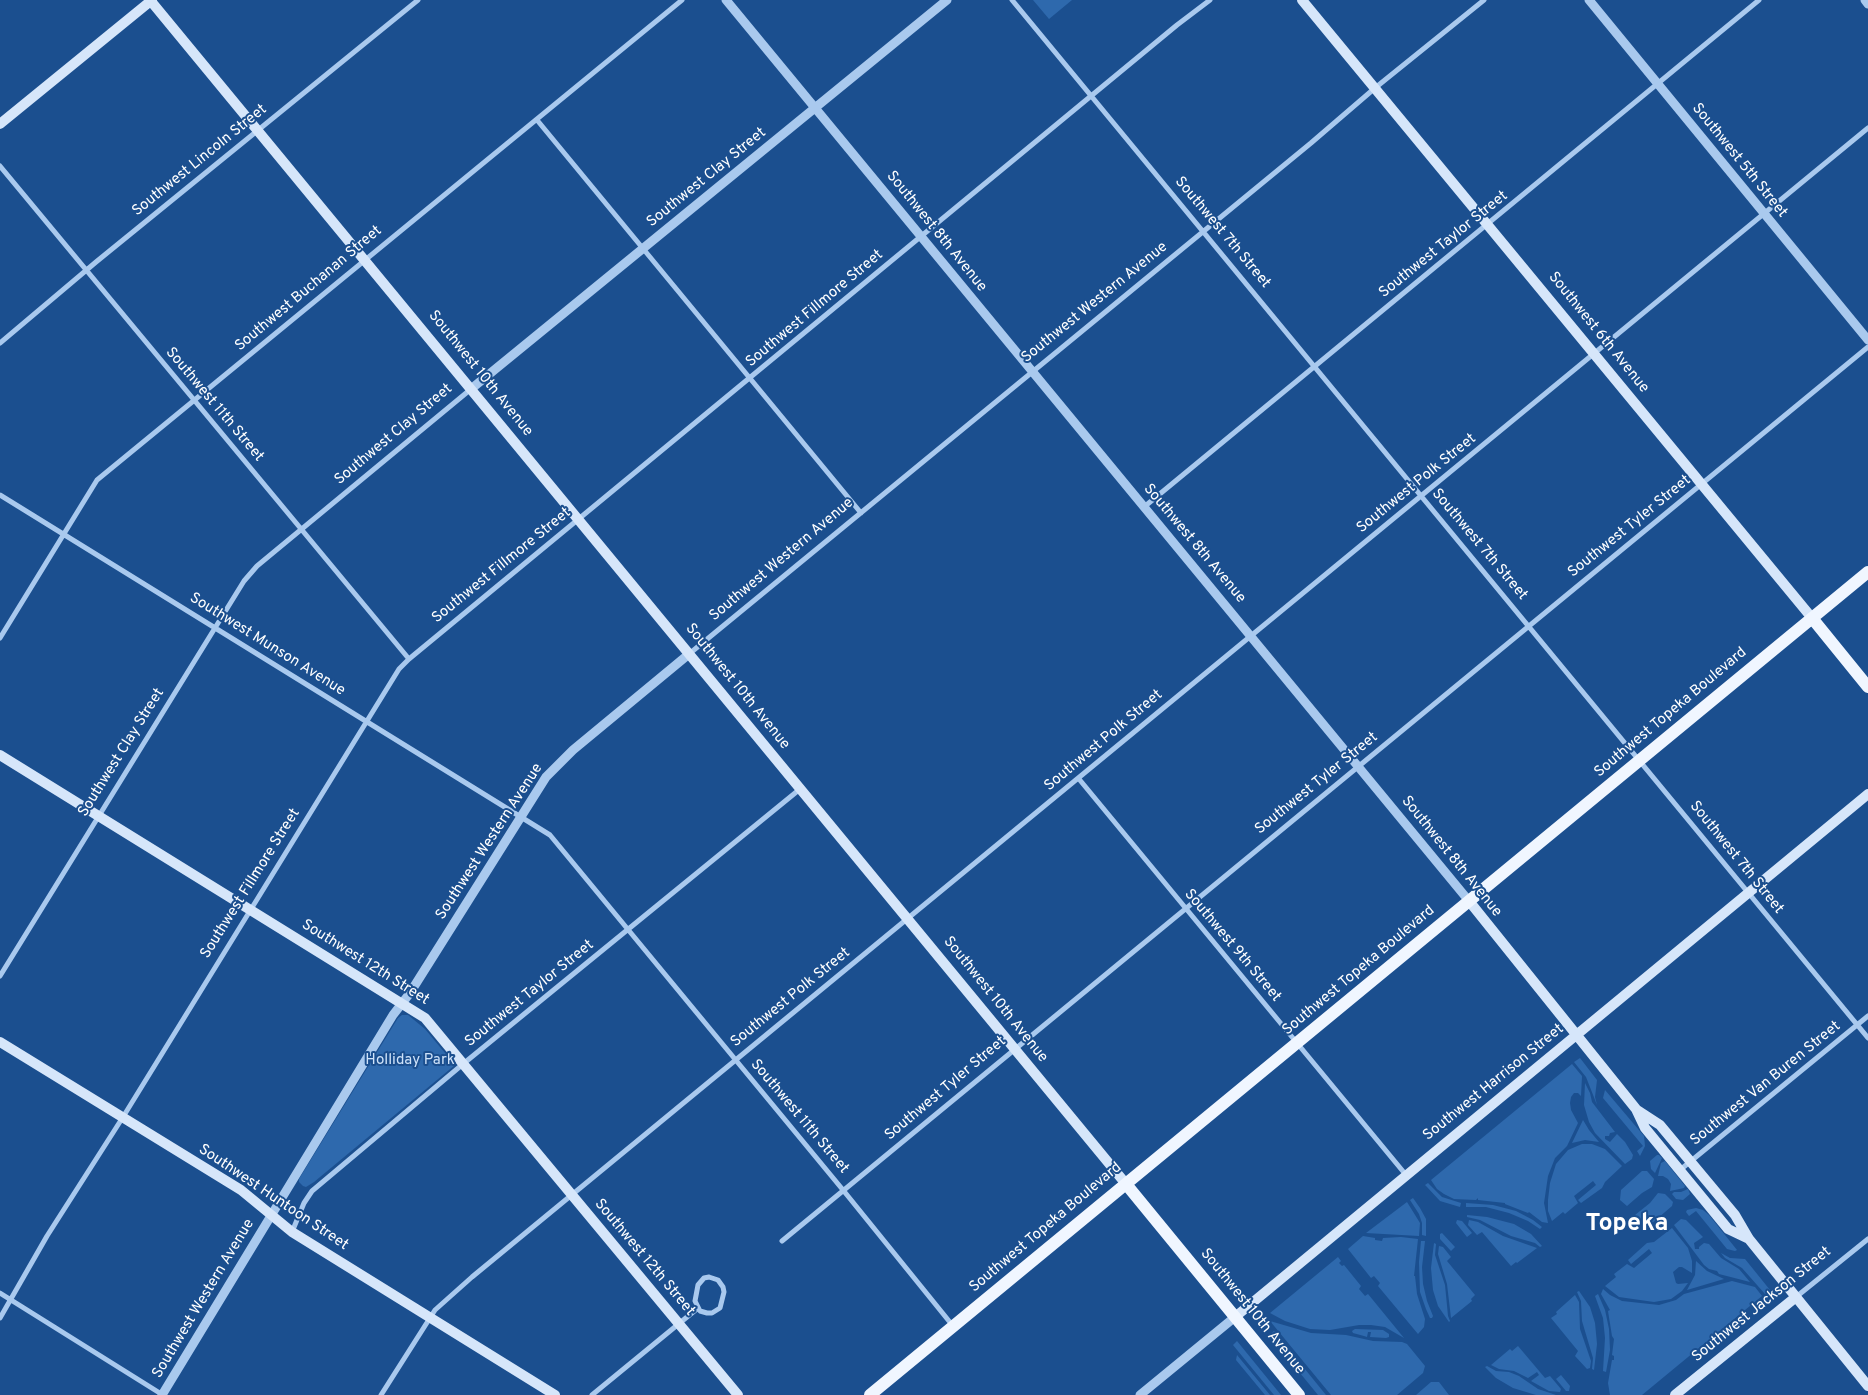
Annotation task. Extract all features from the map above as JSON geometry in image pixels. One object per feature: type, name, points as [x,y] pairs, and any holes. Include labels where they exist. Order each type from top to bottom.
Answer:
[{"type":"main road","name":"Southwest 10th Avenue","points":[[151,0],[1299,1395]]},
{"type":"main road","points":[[0,124],[151,0]]},
{"type":"main road","name":"Southwest 6th Avenue","points":[[1302,0],[1868,687]]},
{"type":"main road","name":"Southwest Topeka Boulevard","points":[[870,1395],[1868,572]]},
{"type":"main road","name":"Southwest 12th Street","points":[[0,755],[425,1018],[738,1395]]},
{"type":"main road","name":"Southwest Harrison Street","points":[[1235,1317],[1868,794]]},
{"type":"main road","name":"Southwest 8th Avenue","points":[[1468,901],[1636,1109],[1646,1128],[1728,1229],[1749,1239]]},
{"type":"main road","name":"Southwest Huntoon Street","points":[[0,1042],[241,1190],[292,1232],[555,1395]]},
{"type":"main road","name":"Southwest 8th Avenue","points":[[1636,1109],[1660,1125],[1691,1162],[1735,1215],[1749,1239],[1868,1386]]},
{"type":"main road","name":"Southwest Jackson Street","points":[[1675,1395],[1796,1297]]},
{"type":"street","name":"Southwest Lincoln Street","points":[[0,343],[86,270],[418,0]]},
{"type":"street","name":"Southwest Buchanan Street","points":[[0,638],[97,480],[682,0]]},
{"type":"street","name":"Southwest 8th Avenue","points":[[726,0],[1468,901]]},
{"type":"street","name":"Southwest Clay Street","points":[[0,976],[250,574],[471,389],[947,0]]},
{"type":"street","name":"Southwest 7th Street","points":[[1012,0],[1316,366],[1868,1038]]},
{"type":"street","name":"Southwest Fillmore Street","points":[[0,1318],[47,1236],[123,1117],[394,676],[409,659],[1210,0]]},
{"type":"street","name":"Southwest Western Avenue","points":[[162,1395],[397,1008],[403,1004],[521,817],[555,767],[689,654],[1484,0]]},
{"type":"street","name":"Southwest 5th Street","points":[[1589,0],[1868,340]]},
{"type":"street","name":"Southwest Taylor Street","points":[[1144,507],[1759,0]]},
{"type":"street","points":[[1865,0],[1868,4]]},
{"type":"street","points":[[537,120],[861,513]]},
{"type":"street","name":"Southwest Polk Street","points":[[381,1395],[435,1310],[457,1290],[1868,128]]},
{"type":"street","name":"Southwest 11th Street","points":[[0,166],[409,659]]},
{"type":"street","name":"Southwest Tyler Street","points":[[782,1241],[1868,347]]},
{"type":"street","name":"Southwest Munson Avenue","points":[[0,495],[521,817]]},
{"type":"street","name":"Southwest 9th Street","points":[[1078,779],[1406,1175]]},
{"type":"street","name":"Southwest Taylor Street","points":[[292,1232],[304,1203],[312,1190],[800,789]]},
{"type":"street","name":"Southwest 11th Street","points":[[521,817],[556,840],[953,1326]]},
{"type":"street","name":"Southwest Van Buren Street","points":[[1680,1170],[1868,1016]]},
{"type":"street","name":"Southwest Jackson Street","points":[[1796,1297],[1868,1239]]},
{"type":"street","points":[[704,1278],[718,1280],[724,1292],[720,1308],[708,1314],[698,1308],[695,1301],[698,1284],[704,1278]]},
{"type":"street","points":[[0,1294],[162,1395]]},
{"type":"street","points":[[592,1395],[698,1308]]},
{"type":"street","name":"Southwest Harrison Street","points":[[1140,1395],[1235,1317]]},
{"type":"green space","points":[[1033,0],[1072,0],[1049,19]]},
{"type":"green space","name":"Holliday Park","points":[[402,1015],[408,1015],[425,1029],[455,1065],[314,1182],[306,1187],[303,1186],[299,1179],[398,1018]]},
{"type":"green space","points":[[1580,1058],[1597,1080],[1595,1097],[1597,1105],[1586,1077],[1574,1062]]},
{"type":"green space","points":[[1572,1064],[1582,1076],[1581,1096],[1578,1093],[1574,1093],[1570,1103],[1571,1110],[1578,1123],[1567,1146],[1555,1158],[1548,1176],[1544,1203],[1548,1223],[1542,1222],[1529,1212],[1505,1203],[1478,1200],[1478,1198],[1476,1200],[1454,1199],[1437,1189],[1431,1180]]},
{"type":"green space","points":[[1585,1083],[1592,1102],[1615,1132],[1605,1136],[1605,1139],[1610,1142],[1617,1134],[1625,1142],[1633,1155],[1632,1159],[1625,1164],[1595,1133],[1589,1122],[1584,1105]]},
{"type":"green space","points":[[1605,1090],[1644,1136],[1645,1146],[1640,1156],[1637,1151],[1643,1146],[1603,1098]]},
{"type":"green space","points":[[1583,1120],[1599,1142],[1585,1140],[1572,1143]]},
{"type":"green space","points":[[1582,1144],[1592,1144],[1605,1149],[1622,1166],[1605,1182],[1602,1188],[1581,1203],[1578,1200],[1596,1185],[1593,1181],[1574,1196],[1578,1203],[1565,1214],[1563,1212],[1552,1221],[1548,1211],[1548,1200],[1550,1183],[1556,1164],[1568,1150]]},
{"type":"green space","points":[[1657,1155],[1662,1158],[1655,1173],[1651,1169],[1650,1161]]},
{"type":"green space","points":[[1665,1161],[1685,1186],[1684,1188],[1670,1191],[1671,1184],[1668,1179],[1658,1176],[1661,1163]]},
{"type":"green space","points":[[1642,1171],[1647,1171],[1654,1179],[1652,1187],[1627,1206],[1620,1200],[1621,1190]]},
{"type":"green space","points":[[1428,1183],[1442,1197],[1461,1203],[1460,1207],[1440,1201],[1425,1185]]},
{"type":"green space","points":[[1688,1189],[1690,1194],[1683,1200],[1676,1199],[1672,1194],[1674,1192]]},
{"type":"green space","points":[[1658,1193],[1665,1194],[1673,1202],[1672,1206],[1651,1224],[1640,1223],[1635,1215],[1650,1203]]},
{"type":"green space","points":[[1413,1198],[1426,1219],[1426,1236],[1422,1235],[1422,1223],[1419,1214],[1410,1200]]},
{"type":"green space","points":[[1407,1202],[1420,1223],[1419,1236],[1366,1233]]},
{"type":"green space","points":[[1466,1203],[1493,1205],[1516,1211],[1542,1227],[1540,1229],[1528,1221],[1509,1213],[1486,1207],[1466,1207]]},
{"type":"green space","points":[[1696,1208],[1703,1210],[1709,1215],[1737,1250],[1727,1249],[1696,1211],[1689,1216],[1686,1212]]},
{"type":"green space","points":[[1467,1215],[1487,1217],[1514,1224],[1531,1234],[1542,1246],[1540,1247],[1535,1243],[1511,1236],[1480,1220],[1467,1217]]},
{"type":"green space","points":[[1681,1219],[1686,1220],[1703,1237],[1694,1243],[1695,1249],[1699,1249],[1704,1243],[1709,1244],[1721,1258],[1739,1269],[1750,1282],[1719,1274],[1717,1271],[1709,1269],[1704,1265],[1674,1225]]},
{"type":"green space","points":[[1457,1220],[1462,1221],[1472,1233],[1467,1237],[1456,1223]]},
{"type":"green space","points":[[1469,1220],[1478,1222],[1503,1236],[1537,1248],[1511,1266],[1482,1232],[1477,1235],[1468,1225]]},
{"type":"green space","points":[[1672,1228],[1688,1248],[1692,1261],[1692,1273],[1682,1267],[1673,1272],[1676,1283],[1688,1283],[1682,1291],[1671,1299],[1654,1302],[1619,1297],[1605,1286],[1616,1277],[1614,1274],[1627,1264],[1634,1268],[1652,1253],[1649,1249],[1631,1264],[1628,1260],[1647,1243],[1654,1242]]},
{"type":"green space","points":[[1442,1233],[1455,1247],[1451,1251],[1440,1239],[1440,1234]]},
{"type":"green space","points":[[1363,1236],[1382,1241],[1383,1238],[1401,1237],[1418,1239],[1414,1276],[1417,1294],[1425,1319],[1424,1327],[1418,1334],[1378,1286],[1380,1283],[1374,1276],[1371,1278],[1348,1249]]},
{"type":"green space","points":[[1421,1241],[1425,1241],[1422,1267],[1423,1284],[1432,1318],[1430,1318],[1420,1292],[1419,1262]]},
{"type":"green space","points":[[1434,1243],[1436,1244],[1435,1255],[1445,1285],[1449,1322],[1438,1306],[1433,1290],[1431,1268]]},
{"type":"green space","points":[[1439,1246],[1443,1247],[1451,1257],[1447,1261],[1475,1295],[1471,1299],[1472,1301],[1451,1318],[1447,1284],[1438,1254]]},
{"type":"green space","points":[[1721,1253],[1730,1258],[1745,1259],[1770,1290],[1765,1294],[1742,1268],[1725,1258]]},
{"type":"green space","points":[[1338,1257],[1341,1261],[1339,1263],[1342,1266],[1344,1265],[1361,1286],[1359,1289],[1365,1296],[1368,1294],[1404,1338],[1385,1327],[1371,1325],[1330,1330],[1310,1329],[1285,1321],[1270,1313]]},
{"type":"green space","points":[[1696,1261],[1707,1271],[1724,1279],[1687,1290],[1695,1275]]},
{"type":"green space","points":[[1732,1281],[1755,1287],[1762,1296],[1642,1395],[1610,1395],[1608,1383],[1612,1360],[1614,1360],[1612,1355],[1614,1339],[1608,1311],[1610,1310],[1601,1294],[1603,1289],[1622,1301],[1659,1305],[1676,1300],[1684,1294]]},
{"type":"green space","points":[[1579,1291],[1590,1307],[1595,1323],[1597,1344],[1594,1370],[1592,1369],[1593,1358],[1582,1321],[1581,1301],[1577,1292]]},
{"type":"green space","points":[[1598,1294],[1605,1310],[1609,1329],[1610,1350],[1606,1372],[1603,1371],[1605,1338],[1603,1318],[1595,1296]]},
{"type":"green space","points":[[1575,1295],[1579,1302],[1580,1329],[1591,1361],[1590,1368],[1587,1369],[1575,1356],[1578,1351],[1551,1318]]},
{"type":"green space","points":[[1270,1321],[1311,1333],[1346,1335],[1373,1341],[1402,1342],[1407,1344],[1425,1366],[1423,1373],[1397,1395],[1331,1395]]},
{"type":"green space","points":[[1355,1329],[1383,1330],[1389,1334],[1389,1337],[1370,1337],[1371,1332],[1368,1332],[1367,1337],[1353,1333],[1352,1331]]},
{"type":"green space","points":[[1274,1331],[1326,1395],[1318,1395],[1269,1335]]},
{"type":"green space","points":[[1237,1341],[1281,1395],[1274,1395],[1233,1345]]},
{"type":"green space","points":[[1518,1346],[1545,1378],[1550,1376],[1561,1389],[1560,1392],[1549,1391],[1531,1381],[1539,1375],[1537,1372],[1528,1378],[1514,1371],[1499,1369],[1491,1365],[1510,1349],[1512,1351]]},
{"type":"green space","points":[[1237,1355],[1270,1395],[1265,1395],[1236,1360]]},
{"type":"green space","points":[[1487,1366],[1496,1371],[1509,1372],[1519,1376],[1538,1389],[1556,1395],[1536,1395],[1513,1388],[1496,1378],[1485,1367]]},
{"type":"green space","points":[[1561,1375],[1570,1386],[1569,1391],[1566,1391],[1556,1379]]},
{"type":"green space","points":[[1431,1382],[1439,1382],[1449,1395],[1416,1395]]},
{"type":"district","name":"Topeka","points":[[1627,1225]]}]
